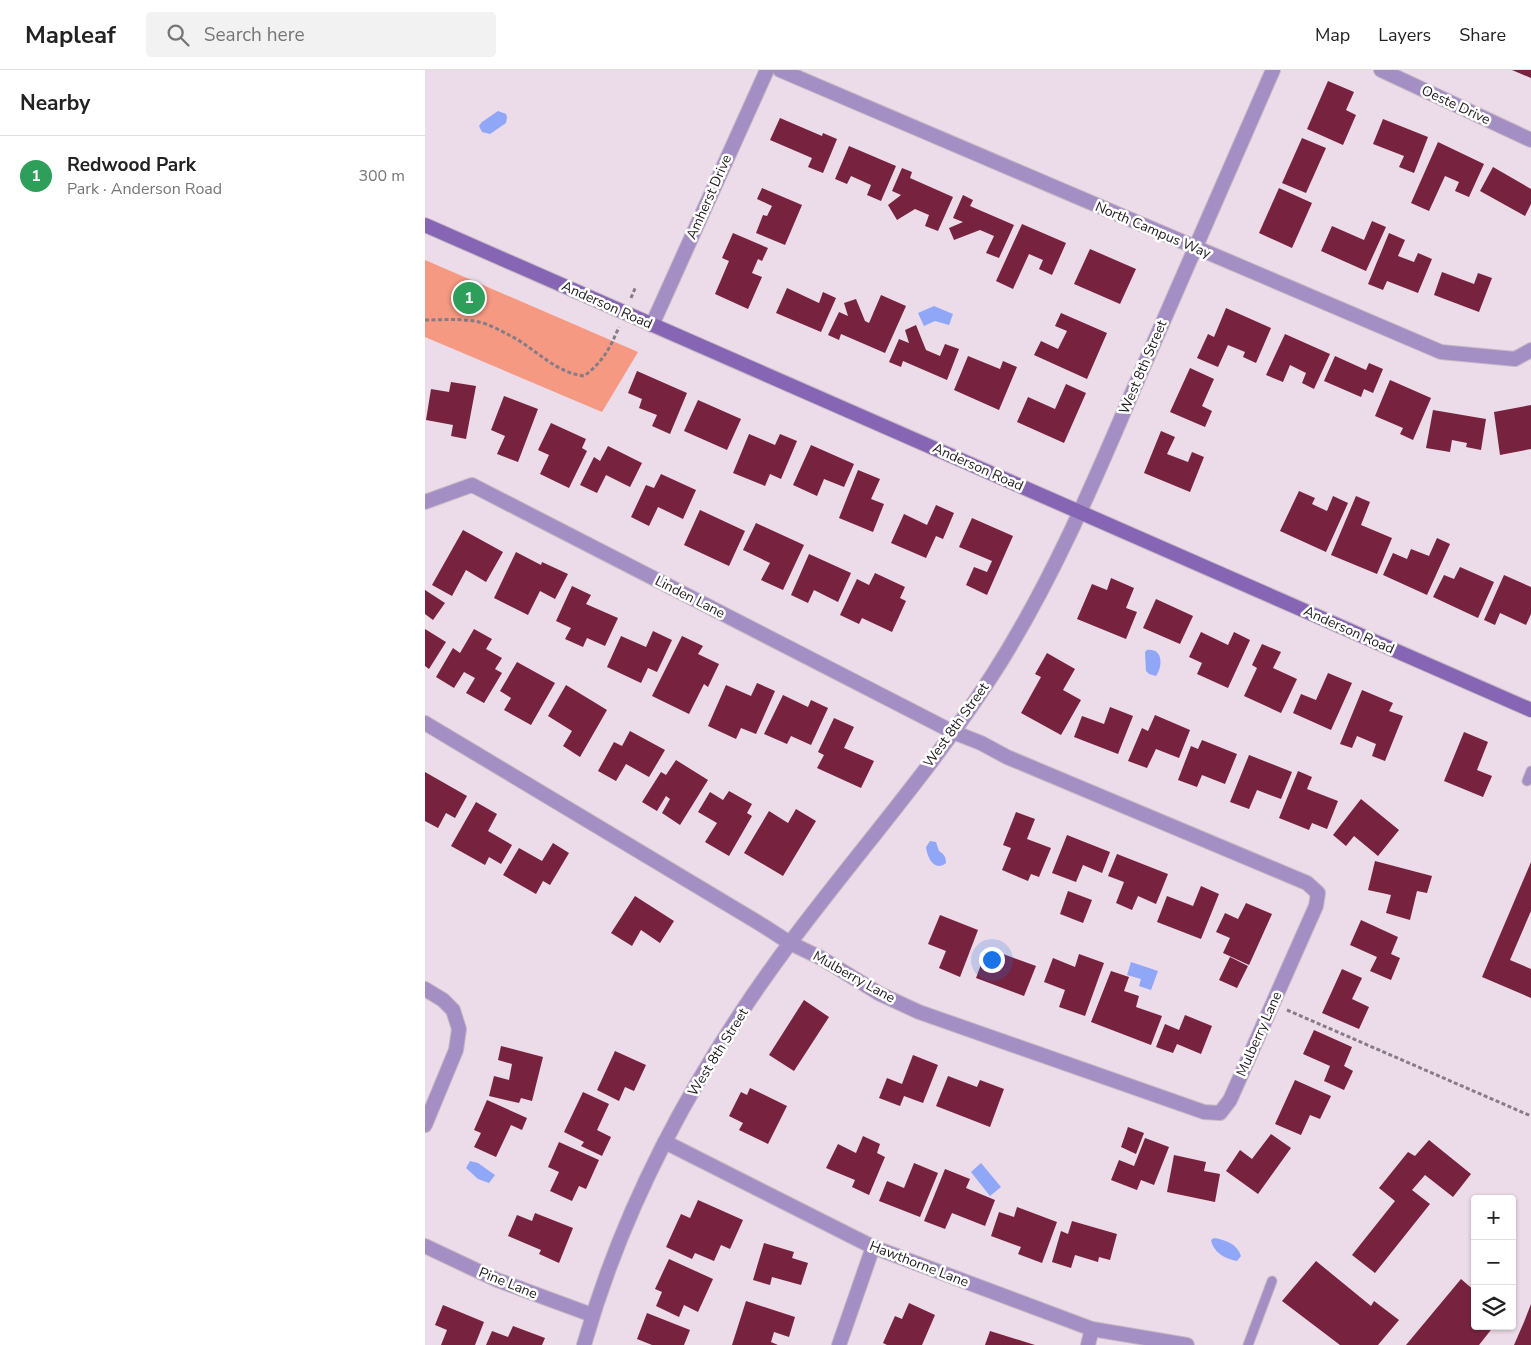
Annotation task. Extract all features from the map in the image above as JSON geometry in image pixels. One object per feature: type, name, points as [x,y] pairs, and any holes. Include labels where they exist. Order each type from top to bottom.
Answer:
[{"type":"main road","name":"Anderson Road","points":[[425,225],[1531,710]]},
{"type":"street","name":"Amherst Drive","points":[[652,325],[767,70]]},
{"type":"street","name":"North Campus Way","points":[[780,70],[1441,352],[1515,359],[1531,350]]},
{"type":"street","name":"West 8th Street","points":[[584,1345],[592,1315],[634,1206],[665,1142],[699,1079],[743,1009],[790,943],[953,732],[994,673],[1037,598],[1081,512],[1194,247],[1273,70]]},
{"type":"street","name":"Oeste Drive","points":[[1381,70],[1531,140]]},
{"type":"street","name":"Linden Lane","points":[[425,502],[472,485],[953,732]]},
{"type":"street","points":[[425,723],[762,924],[790,943]]},
{"type":"street","name":"Mulberry Lane","points":[[790,943],[821,958],[879,994],[919,1012],[1204,1112],[1220,1113],[1230,1100],[1273,1004],[1316,906],[1318,893],[1307,883],[1007,757],[981,743],[953,732]]},
{"type":"street","points":[[425,989],[443,1000],[453,1010],[459,1029],[456,1050],[425,1125]]},
{"type":"street","name":"Hawthorne Lane","points":[[665,1142],[873,1247],[1092,1329],[1187,1345]]},
{"type":"street","name":"Pine Lane","points":[[425,1246],[497,1280],[592,1315]]},
{"type":"street","points":[[839,1345],[873,1247]]},
{"type":"street","points":[[1088,1345],[1092,1329]]},
{"type":"lane","points":[[1527,781],[1531,771]]},
{"type":"lane","points":[[1248,1345],[1272,1281]]},
{"type":"path","points":[[425,320],[481,322],[512,336],[548,362],[572,374],[584,376],[607,353],[614,339]]},
{"type":"path","points":[[1273,1004],[1531,1116]]},
{"type":"shaded area","points":[[425,260],[638,352],[602,412],[425,337]]},
{"type":"water","points":[[498,111],[506,114],[506,123],[490,134],[482,132],[479,126],[482,122]]},
{"type":"water","points":[[934,306],[953,314],[949,325],[935,321],[924,326],[918,313]]},
{"type":"water","points":[[1152,650],[1159,655],[1160,667],[1156,676],[1146,671],[1145,652]]},
{"type":"water","points":[[930,841],[936,842],[939,851],[945,857],[946,863],[938,866],[932,862],[926,847]]},
{"type":"water","points":[[1131,962],[1158,971],[1151,990],[1139,986],[1141,979],[1127,975]]},
{"type":"water","points":[[470,1161],[478,1163],[495,1175],[489,1183],[478,1179],[466,1168]]},
{"type":"water","points":[[981,1163],[1001,1187],[990,1196],[971,1172]]},
{"type":"water","points":[[1214,1238],[1227,1241],[1237,1248],[1241,1256],[1237,1261],[1224,1257],[1214,1248],[1211,1240]]},
{"type":"building","points":[[1512,70],[1531,70],[1531,78]]},
{"type":"building","points":[[1328,81],[1354,92],[1346,110],[1356,115],[1343,145],[1307,129]]},
{"type":"building","points":[[780,118],[822,136],[823,133],[837,139],[823,173],[808,167],[812,158],[770,140]]},
{"type":"building","points":[[1383,119],[1428,137],[1414,173],[1399,167],[1404,156],[1373,144]]},
{"type":"building","points":[[1302,138],[1326,148],[1306,193],[1282,183]]},
{"type":"building","points":[[1438,142],[1484,164],[1469,197],[1455,191],[1459,182],[1445,176],[1429,211],[1411,203]]},
{"type":"building","points":[[849,146],[896,166],[881,201],[867,195],[871,185],[851,176],[847,184],[835,179]]},
{"type":"building","points":[[1493,167],[1531,189],[1531,204],[1525,216],[1480,191]]},
{"type":"building","points":[[902,168],[912,172],[910,178],[953,197],[938,231],[925,226],[929,215],[915,209],[897,220],[888,205],[901,195],[892,191]]},
{"type":"building","points":[[762,188],[802,205],[785,245],[756,233],[763,215],[767,216],[772,206],[757,199]]},
{"type":"building","points":[[1279,188],[1312,203],[1292,248],[1259,233]]},
{"type":"building","points":[[963,195],[973,200],[970,206],[1014,225],[999,258],[986,253],[994,236],[980,230],[954,240],[949,228],[963,222],[953,218]]},
{"type":"building","points":[[1372,221],[1386,227],[1366,271],[1321,251],[1332,226],[1364,240]]},
{"type":"building","points":[[1022,224],[1066,243],[1052,275],[1039,269],[1043,260],[1029,254],[1013,289],[996,281]]},
{"type":"building","points":[[733,233],[768,248],[762,261],[758,259],[752,273],[762,277],[748,309],[715,294],[729,261],[722,258]]},
{"type":"building","points":[[1389,233],[1405,240],[1398,256],[1414,262],[1418,253],[1432,259],[1418,293],[1387,281],[1383,290],[1368,284]]},
{"type":"building","points":[[1090,249],[1136,269],[1120,304],[1074,284]]},
{"type":"building","points":[[1442,272],[1474,284],[1478,273],[1492,278],[1479,312],[1434,295]]},
{"type":"building","points":[[787,288],[819,303],[823,292],[836,298],[821,332],[776,313]]},
{"type":"building","points":[[881,295],[906,306],[885,353],[841,334],[839,340],[828,335],[839,312],[848,316],[844,303],[856,299],[865,321],[869,323]]},
{"type":"building","points":[[1226,308],[1271,328],[1256,363],[1243,357],[1245,352],[1228,345],[1218,367],[1197,358],[1208,334],[1214,337]]},
{"type":"building","points":[[1061,313],[1107,333],[1087,379],[1034,355],[1041,341],[1058,349],[1067,331],[1055,326]]},
{"type":"building","points":[[916,325],[926,350],[940,356],[945,344],[959,349],[947,380],[903,361],[901,367],[889,362],[899,339],[909,343],[905,330]]},
{"type":"building","points":[[1285,334],[1330,354],[1314,389],[1302,383],[1306,373],[1290,365],[1283,382],[1266,375]]},
{"type":"building","points":[[968,356],[1000,369],[1003,361],[1017,367],[999,410],[954,390]]},
{"type":"building","points":[[1335,356],[1366,370],[1369,363],[1383,369],[1373,393],[1364,389],[1361,397],[1324,381]]},
{"type":"building","points":[[1190,368],[1214,379],[1202,406],[1212,411],[1205,427],[1170,412]]},
{"type":"building","points":[[637,371],[687,393],[670,434],[652,426],[657,415],[639,408],[642,399],[628,393]]},
{"type":"building","points":[[1390,380],[1431,398],[1413,440],[1400,434],[1403,428],[1375,416]]},
{"type":"building","points":[[451,382],[476,386],[466,439],[451,436],[453,425],[426,420],[431,389],[449,392]]},
{"type":"building","points":[[1066,384],[1086,393],[1064,443],[1017,422],[1028,397],[1055,409]]},
{"type":"building","points":[[504,396],[538,409],[518,462],[497,454],[505,436],[491,430]]},
{"type":"building","points":[[698,400],[741,419],[727,450],[684,431]]},
{"type":"building","points":[[1531,405],[1531,449],[1500,455],[1494,412]]},
{"type":"building","points":[[1433,410],[1486,419],[1481,450],[1466,447],[1467,443],[1452,440],[1450,452],[1426,448]]},
{"type":"building","points":[[551,423],[586,439],[582,448],[587,451],[569,488],[540,474],[549,455],[538,450]]},
{"type":"building","points":[[1161,431],[1175,437],[1167,454],[1188,462],[1192,452],[1204,457],[1190,492],[1144,473]]},
{"type":"building","points":[[749,434],[775,445],[780,434],[797,441],[781,479],[770,474],[765,486],[733,473]]},
{"type":"building","points":[[811,445],[854,464],[844,487],[824,479],[817,496],[793,485]]},
{"type":"building","points":[[608,446],[642,463],[630,487],[606,475],[597,493],[580,485],[594,457],[600,461]]},
{"type":"building","points":[[858,470],[880,479],[871,499],[884,504],[873,532],[839,518]]},
{"type":"building","points":[[661,474],[696,490],[683,519],[658,507],[649,526],[631,517],[646,485],[654,488]]},
{"type":"building","points":[[1299,491],[1315,498],[1312,504],[1327,511],[1333,496],[1348,503],[1326,552],[1280,531]]},
{"type":"building","points":[[1356,496],[1370,502],[1361,525],[1392,538],[1377,574],[1331,555]]},
{"type":"building","points":[[936,505],[954,513],[943,539],[936,536],[926,558],[891,543],[904,514],[927,525]]},
{"type":"building","points":[[700,510],[745,531],[729,566],[684,545]]},
{"type":"building","points":[[972,518],[1013,536],[987,595],[966,585],[974,567],[987,572],[992,561],[959,547]]},
{"type":"building","points":[[756,523],[804,545],[783,590],[761,580],[770,563],[743,550]]},
{"type":"building","points":[[463,530],[503,552],[486,582],[466,570],[452,596],[432,585]]},
{"type":"building","points":[[1437,538],[1450,544],[1427,595],[1383,575],[1393,553],[1407,559],[1411,549],[1429,556]]},
{"type":"building","points":[[516,552],[541,565],[542,562],[568,574],[555,599],[540,591],[528,615],[494,598]]},
{"type":"building","points":[[809,554],[851,573],[838,602],[814,590],[808,603],[791,595]]},
{"type":"building","points":[[1460,567],[1494,582],[1478,618],[1433,597],[1444,575],[1454,579]]},
{"type":"building","points":[[875,573],[905,587],[900,598],[906,601],[892,632],[862,618],[859,624],[840,615],[857,579],[869,585]]},
{"type":"building","points":[[1504,575],[1531,587],[1531,614],[1526,625],[1500,613],[1495,625],[1484,620]]},
{"type":"building","points":[[1111,578],[1134,588],[1126,608],[1137,612],[1126,639],[1077,619],[1092,584],[1107,590]]},
{"type":"building","points":[[572,586],[591,595],[586,604],[618,618],[605,646],[587,638],[583,647],[565,639],[571,628],[556,621]]},
{"type":"building","points":[[425,590],[445,603],[433,620],[425,614]]},
{"type":"building","points":[[1156,599],[1193,616],[1180,644],[1143,628]]},
{"type":"building","points":[[425,629],[446,642],[429,669],[425,666]]},
{"type":"building","points":[[474,629],[492,639],[486,649],[502,658],[495,669],[502,673],[484,703],[466,693],[475,678],[464,672],[454,688],[436,677],[453,648],[460,653]]},
{"type":"building","points":[[653,631],[672,640],[657,672],[648,668],[641,683],[607,667],[621,636],[646,647]]},
{"type":"building","points":[[1201,632],[1228,645],[1234,632],[1250,640],[1228,688],[1197,674],[1202,663],[1189,657]]},
{"type":"building","points":[[682,636],[703,646],[698,654],[719,664],[708,687],[704,684],[689,714],[652,696]]},
{"type":"building","points":[[1262,644],[1281,652],[1273,668],[1297,679],[1281,713],[1244,696],[1257,668],[1252,665]]},
{"type":"building","points":[[1047,653],[1075,669],[1063,690],[1081,700],[1061,735],[1021,713],[1041,677],[1035,674]]},
{"type":"building","points":[[517,662],[555,683],[531,725],[504,710],[511,698],[500,691]]},
{"type":"building","points":[[1328,673],[1352,683],[1331,730],[1293,713],[1301,694],[1316,700]]},
{"type":"building","points":[[757,683],[775,691],[756,734],[741,728],[736,739],[708,726],[726,685],[751,696]]},
{"type":"building","points":[[566,685],[607,710],[580,757],[563,746],[572,731],[548,716]]},
{"type":"building","points":[[1362,690],[1393,703],[1389,711],[1403,716],[1385,761],[1372,756],[1376,744],[1357,736],[1352,748],[1340,744]]},
{"type":"building","points":[[783,695],[808,707],[811,700],[828,708],[811,745],[791,736],[787,744],[764,734]]},
{"type":"building","points":[[1110,707],[1133,716],[1118,754],[1074,737],[1082,716],[1104,724]]},
{"type":"building","points":[[1155,715],[1190,730],[1179,758],[1156,749],[1147,768],[1128,761],[1142,728],[1148,731]]},
{"type":"building","points":[[834,718],[854,727],[844,748],[874,761],[861,788],[817,768],[824,755],[818,752]]},
{"type":"building","points":[[630,731],[665,750],[649,777],[626,764],[616,781],[598,771],[614,742],[622,746]]},
{"type":"building","points":[[1464,732],[1488,742],[1477,770],[1492,776],[1483,797],[1444,781]]},
{"type":"building","points":[[1202,740],[1237,754],[1225,784],[1202,775],[1197,787],[1178,780],[1191,746],[1198,749]]},
{"type":"building","points":[[1249,755],[1292,772],[1281,799],[1257,790],[1249,809],[1230,802]]},
{"type":"building","points":[[676,760],[708,780],[680,825],[662,813],[670,799],[666,796],[657,811],[642,802],[661,772],[666,775]]},
{"type":"building","points":[[1298,771],[1312,777],[1307,789],[1338,801],[1327,829],[1312,823],[1309,830],[1279,818]]},
{"type":"building","points":[[425,772],[467,796],[455,818],[446,813],[438,828],[425,821]]},
{"type":"building","points":[[729,791],[752,804],[747,813],[752,816],[729,856],[705,842],[717,823],[698,812],[710,792],[723,800]]},
{"type":"building","points":[[1361,799],[1399,830],[1378,856],[1354,836],[1346,846],[1333,835]]},
{"type":"building","points":[[476,802],[497,814],[488,831],[512,845],[501,864],[489,857],[485,865],[451,846]]},
{"type":"building","points":[[796,809],[816,821],[783,876],[744,853],[769,811],[788,823]]},
{"type":"building","points":[[1016,812],[1035,819],[1027,839],[1051,848],[1039,877],[1031,874],[1028,881],[1002,870],[1011,848],[1003,845]]},
{"type":"building","points":[[1067,835],[1110,852],[1102,873],[1083,865],[1076,882],[1052,873]]},
{"type":"building","points":[[553,843],[569,853],[550,885],[543,881],[536,894],[503,875],[519,848],[542,861]]},
{"type":"building","points":[[1117,854],[1168,874],[1156,904],[1138,896],[1132,910],[1116,903],[1124,882],[1108,876]]},
{"type":"building","points":[[1375,861],[1432,876],[1427,893],[1417,891],[1410,920],[1386,913],[1391,895],[1368,890]]},
{"type":"building","points":[[1531,862],[1531,911],[1510,960],[1531,969],[1531,998],[1482,977]]},
{"type":"building","points":[[1201,886],[1219,894],[1201,939],[1157,922],[1167,896],[1193,906]]},
{"type":"building","points":[[1068,891],[1092,900],[1083,923],[1060,914]]},
{"type":"building","points":[[635,896],[674,921],[660,943],[641,930],[632,946],[611,933]]},
{"type":"building","points":[[1246,903],[1272,914],[1249,965],[1223,953],[1230,938],[1216,932],[1225,913],[1238,919]]},
{"type":"building","points":[[940,915],[978,930],[960,977],[939,968],[946,951],[928,944]]},
{"type":"building","points":[[1361,920],[1398,937],[1391,954],[1400,958],[1391,980],[1370,971],[1377,957],[1350,945]]},
{"type":"building","points":[[987,948],[1036,966],[1024,996],[976,978]]},
{"type":"building","points":[[1079,954],[1104,963],[1085,1016],[1059,1007],[1065,990],[1044,982],[1053,958],[1075,967]]},
{"type":"building","points":[[1230,957],[1248,966],[1237,988],[1219,980]]},
{"type":"building","points":[[1342,969],[1362,978],[1352,999],[1369,1007],[1359,1029],[1322,1013]]},
{"type":"building","points":[[1111,971],[1129,977],[1124,991],[1139,996],[1136,1007],[1162,1016],[1151,1045],[1091,1022]]},
{"type":"building","points":[[804,1000],[829,1017],[794,1071],[769,1055]]},
{"type":"building","points":[[1185,1015],[1212,1026],[1201,1054],[1177,1044],[1173,1053],[1156,1047],[1165,1024],[1179,1030]]},
{"type":"building","points":[[1314,1030],[1352,1047],[1344,1066],[1353,1071],[1344,1090],[1324,1081],[1330,1066],[1303,1054]]},
{"type":"building","points":[[501,1046],[543,1057],[532,1101],[521,1098],[519,1103],[489,1096],[494,1076],[509,1080],[512,1064],[498,1060]]},
{"type":"building","points":[[615,1051],[646,1065],[634,1091],[625,1087],[619,1101],[597,1090]]},
{"type":"building","points":[[913,1055],[938,1065],[923,1103],[904,1096],[900,1106],[879,1098],[887,1078],[902,1084]]},
{"type":"building","points":[[948,1076],[977,1087],[980,1080],[1004,1089],[990,1127],[936,1106]]},
{"type":"building","points":[[1295,1080],[1331,1096],[1320,1119],[1310,1115],[1301,1135],[1275,1124]]},
{"type":"building","points":[[750,1088],[787,1106],[768,1144],[739,1130],[743,1123],[729,1116],[741,1092],[747,1095]]},
{"type":"building","points":[[583,1092],[609,1104],[597,1130],[611,1137],[602,1156],[581,1146],[584,1142],[564,1132]]},
{"type":"building","points":[[487,1100],[527,1118],[522,1130],[511,1125],[496,1157],[474,1147],[481,1133],[474,1130]]},
{"type":"building","points":[[1128,1127],[1144,1133],[1136,1154],[1121,1147]]},
{"type":"building","points":[[1271,1134],[1291,1148],[1258,1194],[1226,1171],[1240,1150],[1252,1159]]},
{"type":"building","points":[[863,1136],[880,1144],[877,1153],[885,1157],[869,1195],[852,1187],[855,1180],[826,1168],[838,1144],[856,1153]]},
{"type":"building","points":[[1145,1138],[1169,1147],[1154,1185],[1141,1180],[1137,1190],[1111,1180],[1119,1160],[1134,1166]]},
{"type":"building","points":[[1429,1140],[1471,1174],[1453,1197],[1425,1175],[1412,1190],[1430,1204],[1375,1273],[1352,1255],[1395,1201],[1379,1188],[1408,1152],[1415,1156]]},
{"type":"building","points":[[559,1142],[599,1160],[586,1189],[579,1186],[572,1201],[550,1191],[559,1172],[548,1167]]},
{"type":"building","points":[[1174,1155],[1206,1162],[1204,1171],[1220,1174],[1215,1202],[1167,1192]]},
{"type":"building","points":[[914,1163],[938,1173],[920,1217],[879,1201],[887,1181],[904,1188]]},
{"type":"building","points":[[945,1169],[970,1179],[966,1188],[995,1200],[985,1226],[952,1213],[945,1229],[924,1221]]},
{"type":"building","points":[[698,1200],[743,1220],[730,1249],[721,1245],[714,1261],[695,1253],[692,1259],[666,1247],[681,1214],[690,1218]]},
{"type":"building","points":[[1017,1207],[1057,1222],[1042,1263],[1018,1254],[1021,1247],[991,1236],[999,1212],[1014,1217]]},
{"type":"building","points":[[535,1213],[573,1228],[559,1263],[539,1254],[541,1250],[508,1236],[517,1215],[532,1221]]},
{"type":"building","points":[[1072,1221],[1117,1234],[1110,1260],[1099,1257],[1098,1262],[1075,1255],[1071,1268],[1052,1262],[1061,1231],[1068,1234]]},
{"type":"building","points":[[764,1243],[794,1252],[792,1258],[808,1263],[801,1285],[772,1277],[770,1285],[753,1280]]},
{"type":"building","points":[[669,1259],[713,1279],[698,1312],[684,1305],[679,1317],[656,1306],[662,1292],[655,1289]]},
{"type":"building","points":[[1316,1261],[1371,1306],[1374,1301],[1399,1320],[1378,1345],[1340,1345],[1282,1301]]},
{"type":"building","points":[[1461,1279],[1471,1288],[1471,1330],[1491,1330],[1479,1345],[1406,1345]]},
{"type":"building","points":[[746,1301],[795,1317],[789,1337],[774,1332],[771,1342],[778,1345],[732,1345]]},
{"type":"building","points":[[909,1303],[935,1315],[922,1345],[887,1345],[883,1343],[895,1316],[902,1319]]},
{"type":"building","points":[[1531,1304],[1531,1345],[1514,1345],[1524,1322]]},
{"type":"building","points":[[443,1305],[484,1322],[475,1345],[441,1345],[447,1330],[435,1325]]},
{"type":"building","points":[[647,1313],[690,1330],[684,1345],[652,1345],[637,1339]]},
{"type":"building","points":[[513,1326],[545,1338],[542,1345],[486,1345],[492,1331],[508,1337]]},
{"type":"building","points":[[990,1331],[1035,1345],[985,1345]]},
{"type":"place","name":"Redwood Park","points":[[469,298]]}]
